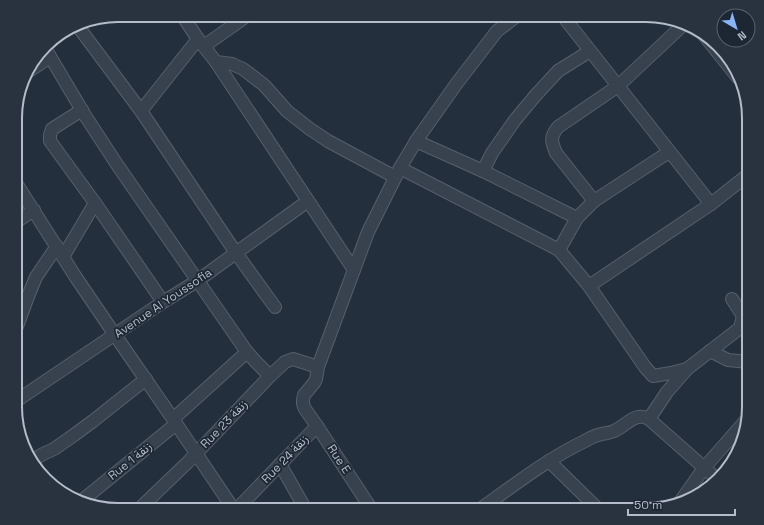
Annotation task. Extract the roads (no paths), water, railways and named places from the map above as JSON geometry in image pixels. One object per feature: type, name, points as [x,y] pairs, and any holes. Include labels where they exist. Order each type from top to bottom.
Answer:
[{"type":"street","points":[[187,22],[216,62],[354,270]]},
{"type":"street","points":[[141,111],[201,43],[236,22]]},
{"type":"street","points":[[318,367],[368,232],[398,173],[416,141],[457,83],[497,31],[509,22]]},
{"type":"street","points":[[567,22],[711,204]]},
{"type":"street","points":[[594,201],[556,153],[552,145],[553,133],[558,126],[618,86],[680,28]]},
{"type":"street","points":[[81,30],[141,111],[236,253],[275,307]]},
{"type":"street","points":[[483,171],[492,153],[515,120],[535,96],[558,71],[590,51]]},
{"type":"street","points":[[48,53],[118,166],[197,281],[247,352],[270,376]]},
{"type":"street","points":[[216,62],[232,64],[243,69],[264,85],[287,111],[328,141],[559,250],[589,286],[645,367],[653,376],[687,369]]},
{"type":"street","points":[[82,110],[52,130],[50,141],[95,203],[163,302]]},
{"type":"street","points":[[416,141],[483,171],[577,218]]},
{"type":"street","points":[[559,250],[577,218],[594,201],[669,152]]},
{"type":"street","points":[[589,286],[711,204],[742,180]]},
{"type":"street","points":[[22,192],[115,335],[230,503]]},
{"type":"street","name":"Avenue Al Youssofia","points":[[22,397],[163,302],[197,281],[308,201]]},
{"type":"street","points":[[63,257],[95,203]]},
{"type":"street","points":[[22,218],[34,210]]},
{"type":"street","points":[[22,313],[36,277],[57,246]]},
{"type":"street","points":[[732,298],[742,314]]},
{"type":"street","points":[[649,419],[668,392],[687,369],[740,328],[742,320]]},
{"type":"street","points":[[710,351],[728,360],[742,361]]},
{"type":"street","name":"Rue 1 زنقة","points":[[86,498],[175,422],[247,352]]},
{"type":"street","name":"Rue 23 زنقة","points":[[145,503],[196,454],[285,362],[293,359],[318,367]]},
{"type":"street","name":"Rue E","points":[[318,367],[314,384],[304,395],[302,400],[305,409],[367,503]]},
{"type":"street","points":[[37,458],[74,436],[146,379]]},
{"type":"street","points":[[489,503],[549,461],[588,439],[601,434],[616,431],[640,416],[649,419],[713,476]]},
{"type":"street","name":"Rue 24 زنقة","points":[[242,503],[317,426]]},
{"type":"street","points":[[686,494],[704,468],[740,426]]},
{"type":"street","points":[[549,461],[592,503]]},
{"type":"street","points":[[280,464],[302,503]]}]
